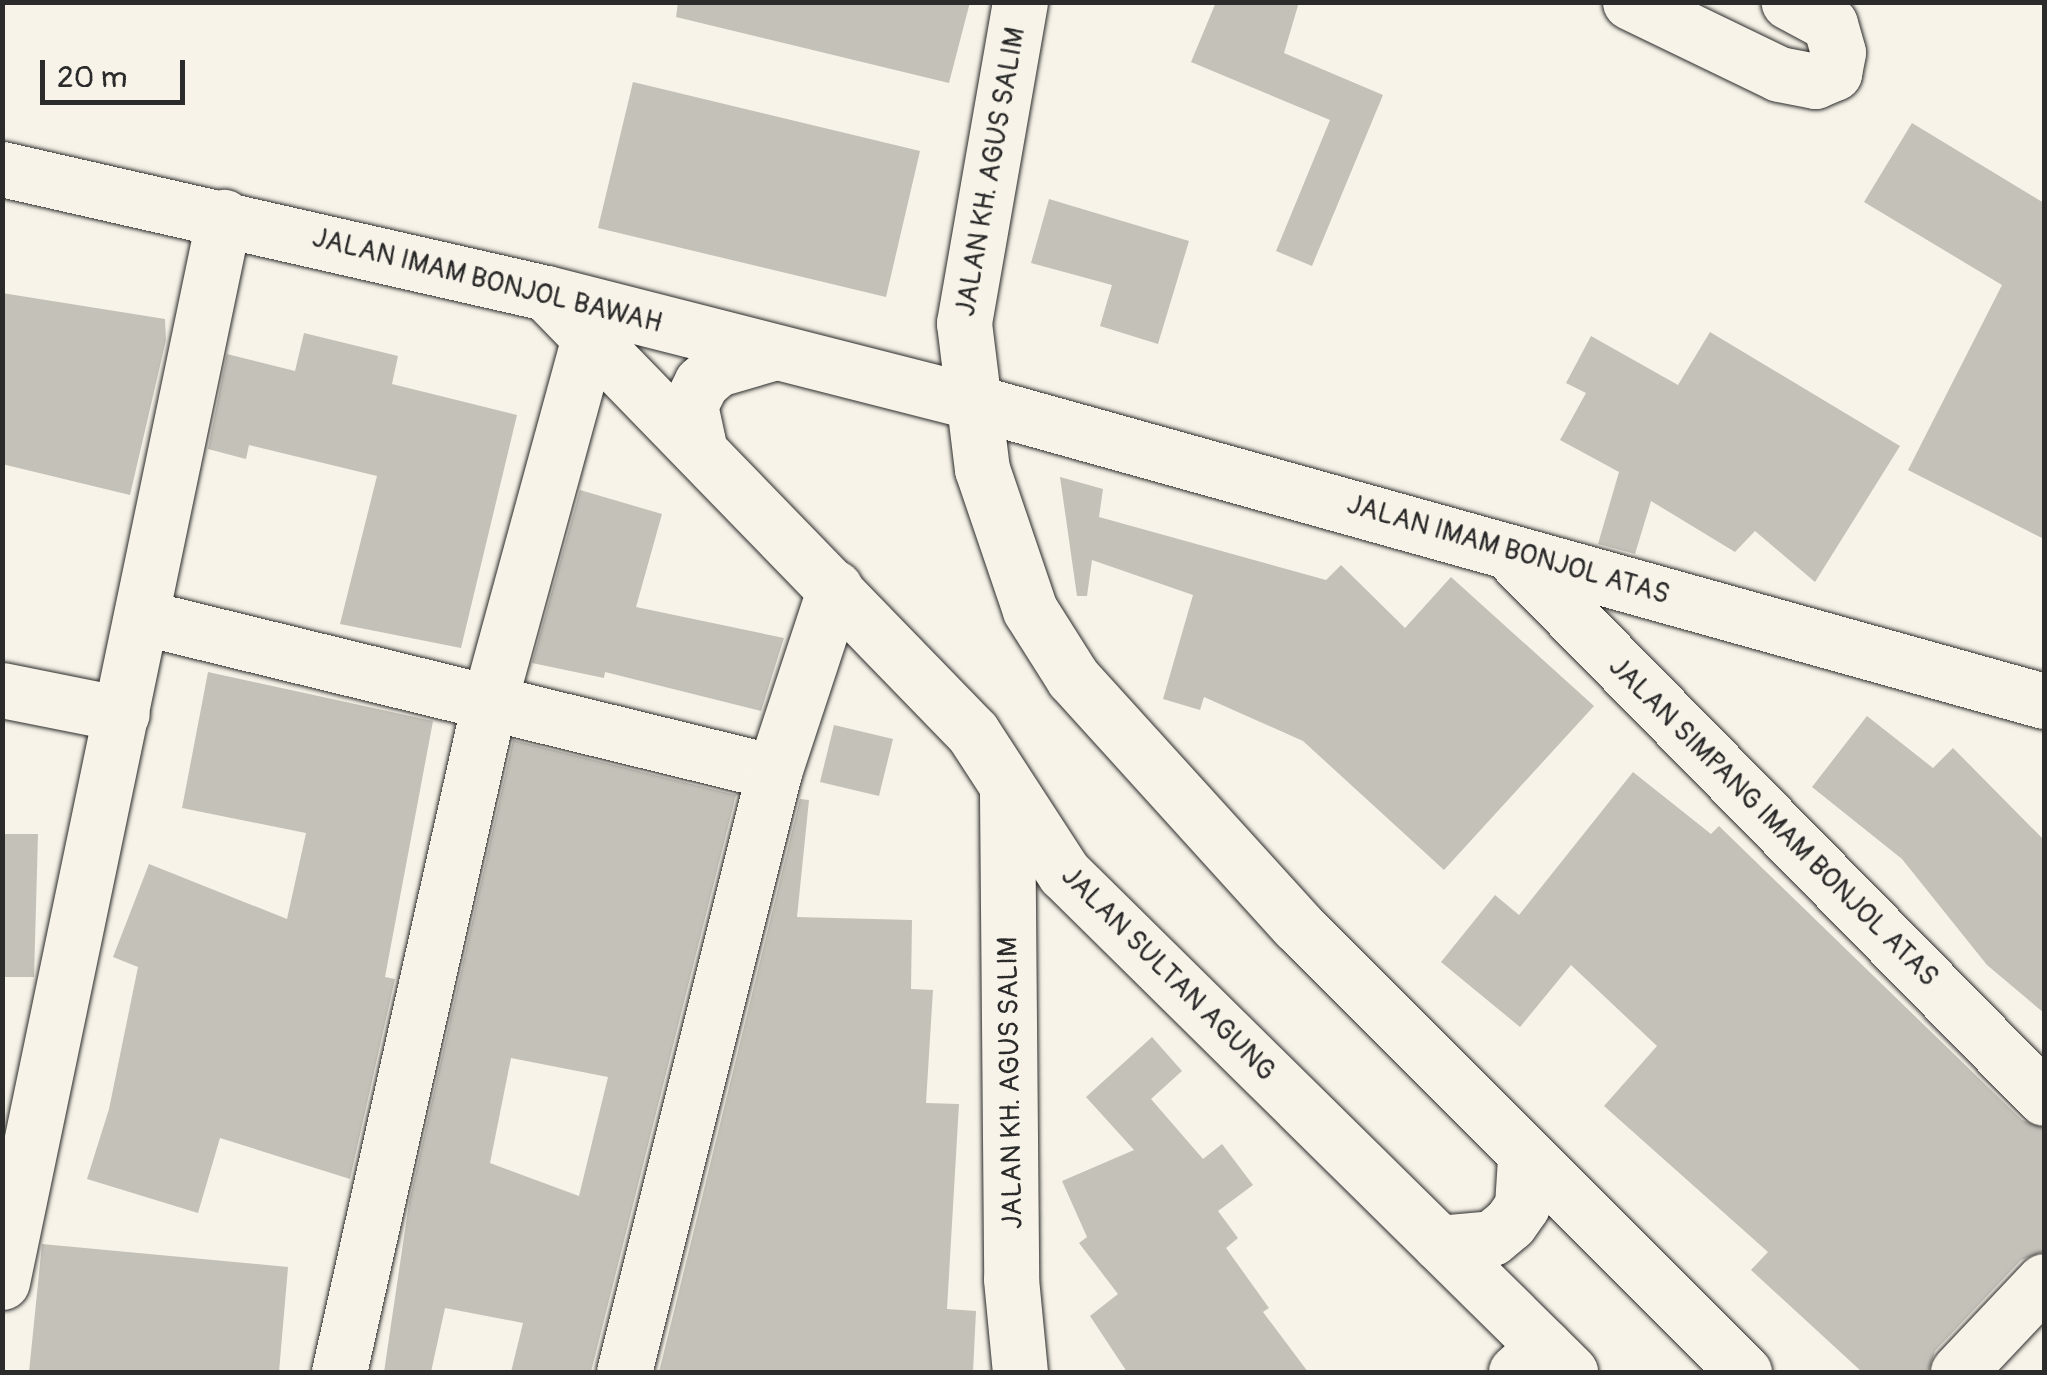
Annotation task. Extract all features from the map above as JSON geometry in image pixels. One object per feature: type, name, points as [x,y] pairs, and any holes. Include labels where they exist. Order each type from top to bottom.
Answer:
[{"type":"street","name":"JALAN KH. AGUS SALIM","points":[[970,401],[964,323],[970,271],[1020,2]]},
{"type":"street","points":[[1630,2],[1779,74],[1815,81],[1834,72],[1838,52],[1830,24],[1790,2]]},
{"type":"street","name":"JALAN IMAM BONJOL BAWAH","points":[[2,169],[546,293],[970,401]]},
{"type":"street","points":[[2,1282],[224,217]]},
{"type":"street","name":"JALAN SULTAN AGUNG","points":[[546,293],[973,733],[1008,793],[1064,873],[1439,1243],[1543,1364]]},
{"type":"street","points":[[339,1372],[489,703],[589,337]]},
{"type":"street","points":[[700,451],[690,405],[701,383],[717,368],[772,352]]},
{"type":"street","name":"JALAN IMAM BONJOL ATAS","points":[[970,401],[1502,546],[2044,702]]},
{"type":"street","points":[[970,401],[1002,541],[1030,610],[1073,678],[1285,912],[1525,1158],[1744,1372]]},
{"type":"street","name":"JALAN SIMPANG IMAM BONJOL ATAS","points":[[1502,546],[2044,1098]]},
{"type":"street","points":[[624,1372],[774,772],[834,588]]},
{"type":"street","points":[[141,617],[774,772]]},
{"type":"street","points":[[2,690],[122,714]]},
{"type":"street","name":"JALAN KH. AGUS SALIM","points":[[1008,793],[1011,1278],[1020,1372]]},
{"type":"street","points":[[1439,1243],[1492,1238],[1510,1223],[1522,1206],[1525,1158]]},
{"type":"street","points":[[1958,1372],[2044,1281]]},
{"type":"building","points":[[678,2],[970,2],[949,83],[676,17]]},
{"type":"building","points":[[1216,2],[1299,2],[1284,53],[1383,95],[1312,266],[1276,251],[1330,120],[1191,62]]},
{"type":"building","points":[[633,82],[920,151],[886,297],[598,228]]},
{"type":"building","points":[[1912,123],[2044,203],[2044,539],[1908,470],[2002,285],[1864,202]]},
{"type":"building","points":[[1049,199],[1189,241],[1158,344],[1100,326],[1112,285],[1031,263]]},
{"type":"building","points":[[2,293],[165,319],[166,340],[130,495],[2,464]]},
{"type":"building","points":[[1710,332],[1900,446],[1815,582],[1755,531],[1735,552],[1651,501],[1635,554],[1598,544],[1619,472],[1560,440],[1586,393],[1566,383],[1591,336],[1678,385]]},
{"type":"building","points":[[304,333],[398,356],[392,384],[517,415],[461,648],[340,624],[377,476],[249,445],[246,459],[208,449],[227,354],[295,371]]},
{"type":"building","points":[[1060,477],[1103,489],[1099,517],[1326,580],[1341,565],[1405,628],[1451,577],[1594,706],[1444,870],[1303,741],[1204,697],[1200,710],[1163,699],[1193,595],[1092,560],[1087,596],[1077,596]]},
{"type":"building","points":[[580,490],[662,514],[636,607],[784,638],[761,711],[605,672],[604,678],[532,663]]},
{"type":"building","points":[[208,672],[433,721],[385,977],[395,979],[350,1179],[220,1138],[198,1213],[87,1179],[109,1109],[138,967],[113,957],[149,864],[287,919],[306,833],[182,808]]},
{"type":"building","points":[[1867,716],[1933,768],[1953,748],[2044,840],[2044,1013],[1987,965],[1902,859],[1812,787]]},
{"type":"building","points":[[834,725],[893,739],[879,796],[820,782]]},
{"type":"building","points":[[513,740],[736,795],[591,1372],[511,1372],[523,1323],[445,1308],[431,1372],[384,1372],[409,1203]],"holes":[[[511,1058],[608,1077],[579,1196],[490,1163]]]},
{"type":"building","points":[[1633,772],[1711,834],[1719,826],[2022,1120],[2044,1128],[2044,1251],[2021,1260],[1935,1351],[1928,1372],[1862,1372],[1751,1270],[1768,1252],[1604,1106],[1657,1046],[1571,965],[1520,1027],[1441,962],[1495,895],[1519,915]]},
{"type":"building","points":[[800,799],[809,800],[797,917],[912,920],[911,989],[933,990],[926,1103],[959,1104],[947,1309],[976,1311],[973,1372],[659,1372]]},
{"type":"building","points":[[2,834],[38,834],[34,977],[2,977]]},
{"type":"building","points":[[1152,1037],[1182,1071],[1151,1099],[1203,1159],[1222,1144],[1253,1185],[1218,1211],[1238,1238],[1226,1248],[1269,1308],[1263,1312],[1308,1372],[1127,1372],[1090,1316],[1118,1294],[1079,1243],[1087,1237],[1062,1181],[1134,1150],[1086,1097]]},
{"type":"building","points":[[42,1244],[288,1267],[279,1372],[29,1372]]}]
